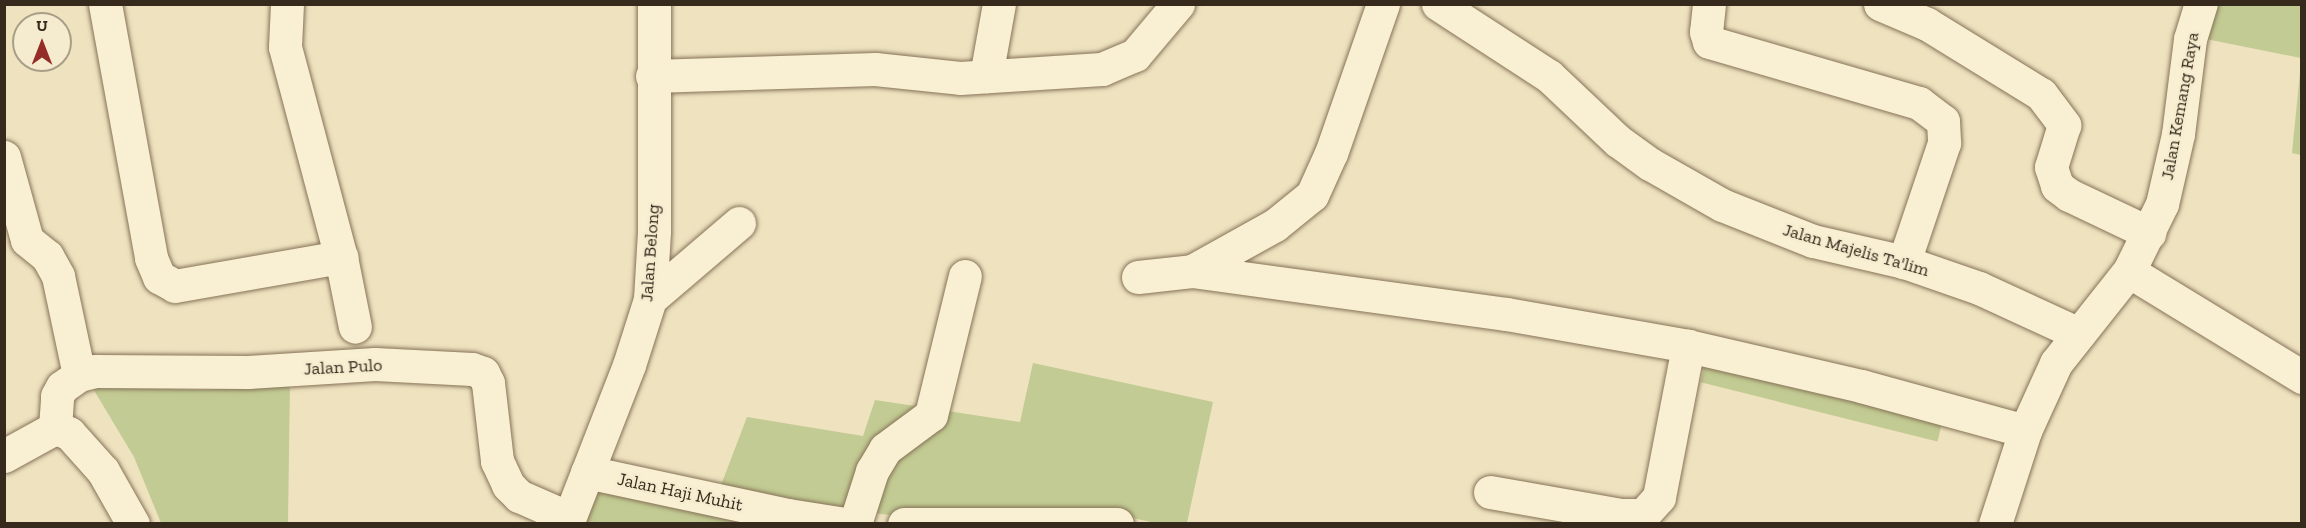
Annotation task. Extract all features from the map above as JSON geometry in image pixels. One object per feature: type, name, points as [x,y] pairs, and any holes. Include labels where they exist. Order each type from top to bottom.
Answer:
[{"type":"street","points":[[105,4],[151,258],[159,277],[175,286],[341,257]]},
{"type":"street","points":[[287,4],[285,47],[341,257],[355,327]]},
{"type":"street","name":"Jalan Belong","points":[[568,521],[629,365],[650,299],[654,231],[652,76],[654,4]]},
{"type":"street","points":[[986,76],[999,4]]},
{"type":"street","points":[[652,76],[875,69],[960,78],[1071,73],[1118,63],[1141,49],[1178,4]]},
{"type":"street","points":[[1192,271],[1275,225],[1312,195],[1331,153],[1383,4]]},
{"type":"street","name":"Jalan Majelis Ta'lim","points":[[1438,4],[1549,76],[1618,141],[1650,164],[1722,205],[1813,241],[1904,262],[1979,288],[2079,334]]},
{"type":"street","points":[[1709,4],[1706,32],[1709,42],[1918,103],[1943,121],[1944,143],[1904,262]]},
{"type":"street","points":[[1880,4],[1927,24],[2041,94],[2064,125],[2051,167],[2057,186],[2149,233]]},
{"type":"street","name":"Jalan Kemang Raya","points":[[1995,524],[2025,431],[2056,363],[2113,294],[2149,233],[2172,169],[2190,39],[2201,4]]},
{"type":"street","points":[[4,157],[27,240],[47,256],[58,276],[79,375],[62,387],[57,396],[55,428]]},
{"type":"street","points":[[650,299],[739,223]]},
{"type":"street","points":[[1138,277],[1192,271],[1507,314],[1688,346],[1861,386],[2025,431]]},
{"type":"street","points":[[2135,275],[2301,377]]},
{"type":"street","points":[[855,524],[872,471],[885,449],[931,415],[965,276]]},
{"type":"street","points":[[1490,492],[1620,516],[1643,515],[1659,497],[1688,346]]},
{"type":"street","name":"Jalan Pulo","points":[[79,375],[117,371],[257,371],[375,364],[472,369],[483,373],[488,383],[497,460],[508,485],[519,496],[568,521]]},
{"type":"street","points":[[4,456],[55,428],[69,433],[103,471],[133,524]]},
{"type":"street","name":"Jalan Haji Muhit","points":[[587,472],[788,516],[845,524]]},
{"type":"street","points":[[903,524],[1116,524]]},
{"type":"green space","points":[[2215,5],[2301,5],[2301,58],[2201,38]]},
{"type":"green space","points":[[2301,62],[2302,155],[2292,153]]},
{"type":"green space","points":[[1706,361],[1943,420],[1937,441],[1701,382]]},
{"type":"green space","points":[[1033,363],[1213,402],[1187,523],[1156,523],[1086,508],[905,517],[718,493],[747,417],[863,436],[875,400],[1020,422]]},
{"type":"green space","points":[[290,382],[288,523],[161,523],[134,457],[92,387],[206,390]]},
{"type":"green space","points":[[587,472],[845,524],[567,524]]}]
